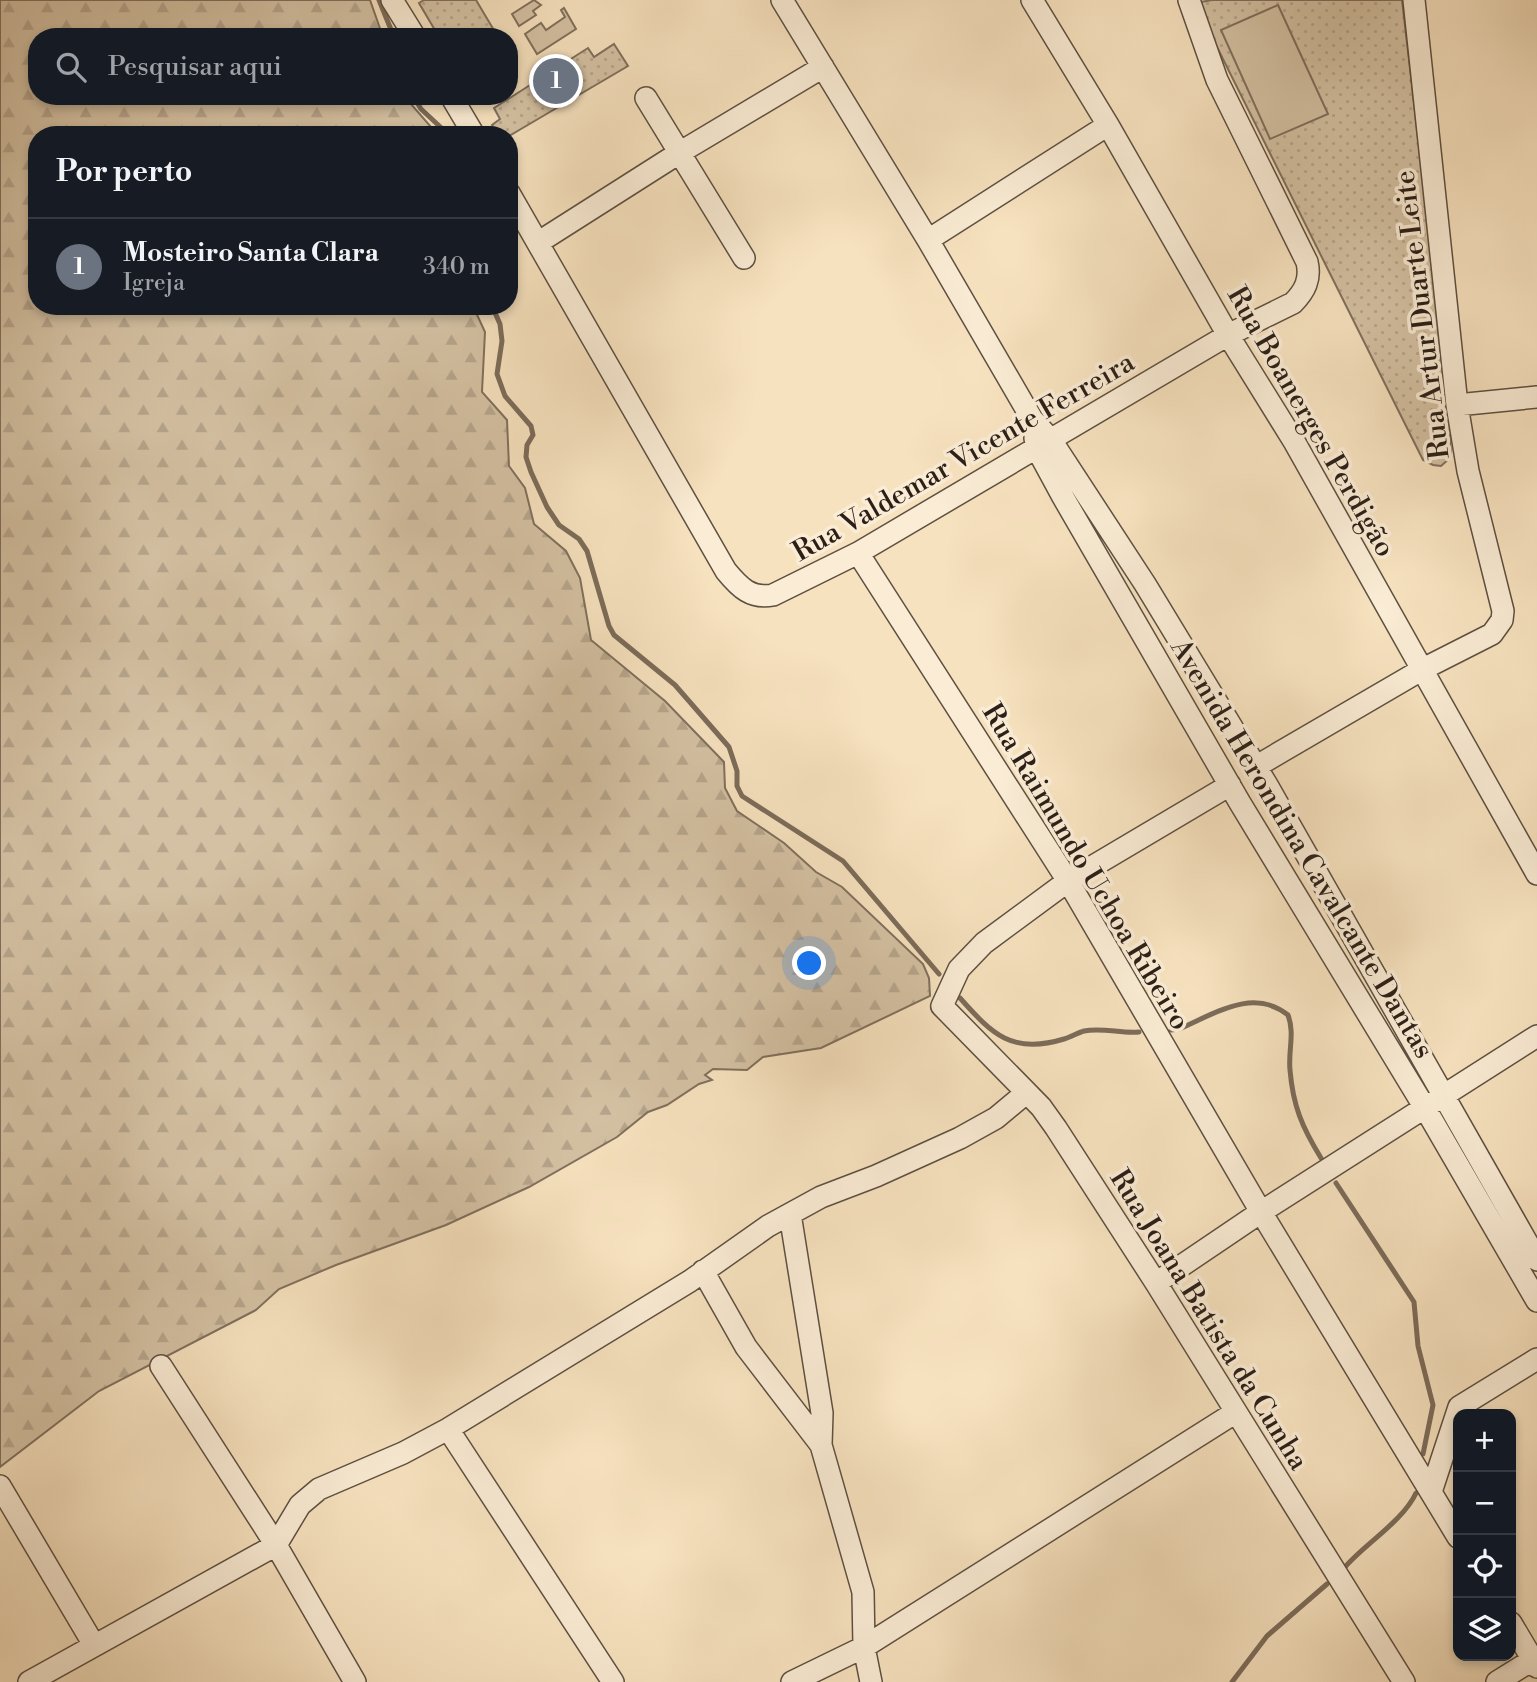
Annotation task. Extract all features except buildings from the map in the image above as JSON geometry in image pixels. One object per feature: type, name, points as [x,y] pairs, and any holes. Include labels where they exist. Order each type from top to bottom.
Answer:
[{"type":"street","points":[[392,0],[409,28]]},
{"type":"street","name":"Avenida Herondina Cavalcante Dantas","points":[[782,0],[928,240],[1032,419],[1235,794],[1425,1108],[1537,1300]]},
{"type":"street","name":"Rua Boanerges Perdigão","points":[[1032,0],[1108,125],[1228,335],[1295,443],[1537,874]]},
{"type":"street","name":"Rua Valdemar Vicente Ferreira","points":[[518,208],[726,571],[744,591],[763,597],[774,595],[858,553],[1228,335],[1293,303],[1307,283],[1309,270],[1217,79],[1189,0]]},
{"type":"street","name":"Rua Artur Duarte Leite","points":[[1414,0],[1457,405],[1468,471],[1503,611],[1502,620],[1492,634],[1423,669]]},
{"type":"street","points":[[539,242],[679,153],[823,67]]},
{"type":"street","points":[[646,98],[744,258]]},
{"type":"street","points":[[456,105],[469,126]]},
{"type":"street","points":[[928,240],[1108,125]]},
{"type":"street","points":[[1457,405],[1537,397]]},
{"type":"street","name":"Avenida Herondina Cavalcante Dantas","points":[[1044,444],[1145,584],[1261,776],[1537,1260]]},
{"type":"street","name":"Rua Raimundo Uchoa Ribeiro","points":[[858,553],[1068,881],[1261,1212],[1457,1535]]},
{"type":"street","points":[[1068,881],[1235,794],[1423,669]]},
{"type":"street","name":"Rua Joana Batista da Cunha","points":[[1068,881],[971,955],[951,982],[942,1006],[1041,1107],[1056,1128],[1156,1283],[1404,1682]]},
{"type":"street","points":[[1156,1283],[1261,1212],[1537,1036]]},
{"type":"street","points":[[29,1682],[276,1545],[300,1505],[312,1493],[403,1453],[448,1429],[704,1271],[768,1226],[821,1197],[876,1176],[960,1138],[996,1118],[1026,1093]]},
{"type":"street","points":[[790,1214],[822,1413],[821,1446],[863,1592],[864,1647],[871,1682]]},
{"type":"street","points":[[704,1271],[746,1347],[821,1446]]},
{"type":"street","points":[[1431,1492],[1459,1407],[1537,1359]]},
{"type":"street","points":[[161,1366],[276,1545],[355,1682]]},
{"type":"street","points":[[792,1682],[864,1647],[1236,1412]]},
{"type":"street","points":[[448,1429],[613,1682]]},
{"type":"street","points":[[0,1486],[94,1645]]},
{"type":"street","points":[[1497,1682],[1536,1661],[1516,1631]]},
{"type":"green space","points":[[0,0],[370,0],[380,28],[28,28],[28,105],[412,105],[430,126],[28,126],[28,315],[477,315],[485,332],[482,392],[507,420],[509,466],[525,488],[534,524],[566,551],[580,578],[591,640],[665,701],[724,762],[725,788],[737,811],[784,843],[816,872],[842,887],[923,964],[929,978],[930,996],[821,1048],[763,1057],[747,1070],[713,1069],[705,1075],[712,1080],[699,1084],[667,1105],[648,1112],[617,1137],[529,1187],[446,1225],[279,1289],[256,1310],[99,1391],[0,1467]]},
{"type":"green space","points":[[424,0],[476,0],[493,28],[434,28],[419,3]]},
{"type":"green space","points":[[534,0],[541,5],[533,11],[536,15],[519,26],[512,14]]},
{"type":"green space","points":[[1402,0],[1436,293],[1451,451],[1450,458],[1441,466],[1423,460],[1198,9],[1201,2]]},
{"type":"green space","points":[[1278,5],[1328,114],[1270,139],[1221,30]]},
{"type":"green space","points":[[564,8],[576,29],[537,54],[525,34],[541,23],[546,30],[565,17],[561,10]]},
{"type":"green space","points":[[614,44],[628,66],[518,131],[518,126],[493,126],[500,119],[494,108],[499,105],[518,105],[518,93],[588,48],[594,57]]},
{"type":"waterway","points":[[379,0],[390,28]]},
{"type":"waterway","points":[[419,105],[439,126]]},
{"type":"waterway","points":[[496,315],[502,341],[497,374],[505,396],[531,426],[533,435],[527,445],[526,457],[531,472],[547,507],[559,525],[579,539],[587,551],[614,635],[675,685],[729,747],[737,771],[737,786],[742,796],[843,861],[939,974]]},
{"type":"waterway","points":[[960,998],[993,1031],[1017,1043],[1046,1043],[1091,1030],[1139,1032]]},
{"type":"waterway","points":[[1171,1030],[1247,1003],[1275,1007],[1288,1015],[1291,1029],[1293,1095],[1304,1126],[1321,1158]]},
{"type":"waterway","points":[[1336,1183],[1414,1302],[1418,1346],[1433,1405],[1423,1454]]},
{"type":"waterway","points":[[1345,1567],[1402,1513],[1416,1493]]},
{"type":"waterway","points":[[1232,1682],[1267,1636],[1327,1584]]},
{"type":"place","name":"Mosteiro Santa Clara","points":[[556,81]]}]
